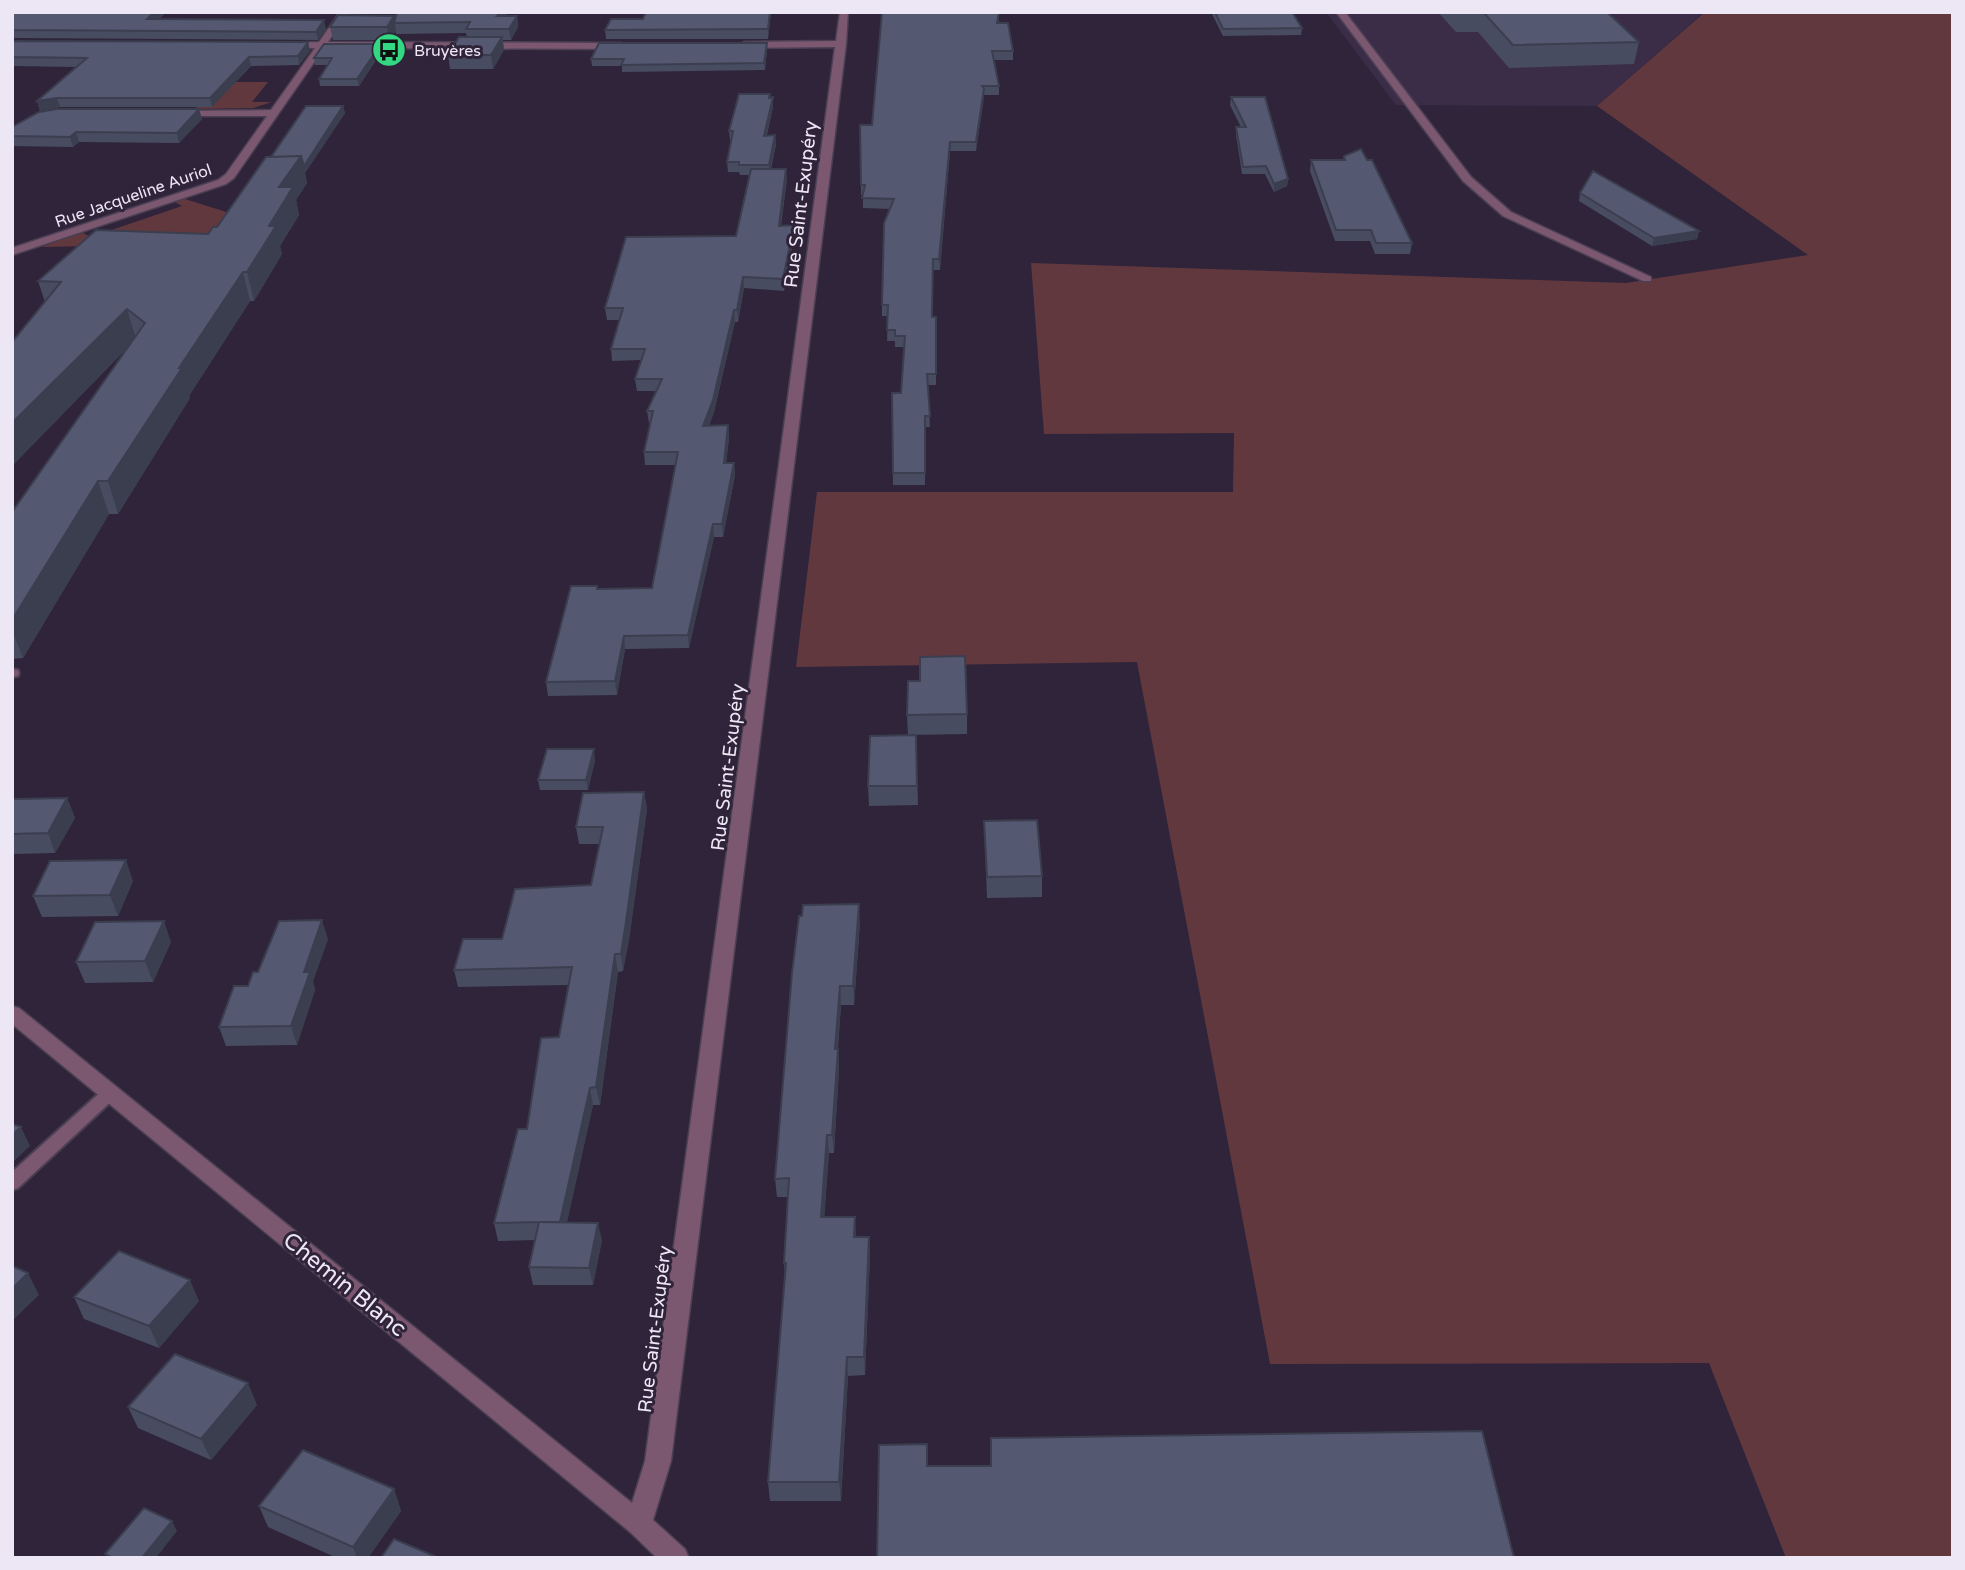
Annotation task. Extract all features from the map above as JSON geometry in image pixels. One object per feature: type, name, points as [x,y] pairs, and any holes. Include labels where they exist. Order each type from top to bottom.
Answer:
[{"type":"street","name":"Rue Jacqueline Auriol","points":[[12,252],[222,182],[230,176],[275,114],[345,12]]},
{"type":"street","name":"Rue Saint-Exupéry","points":[[639,1524],[658,1461],[844,12]]},
{"type":"street","points":[[1340,12],[1466,179],[1507,214],[1562,242],[1647,279]]},
{"type":"street","points":[[730,45],[842,44]]},
{"type":"street","points":[[277,46],[632,46]]},
{"type":"street","points":[[169,113],[275,114]]},
{"type":"street","name":"Chemin Blanc","points":[[12,1013],[639,1524],[676,1558]]},
{"type":"lane","points":[[12,1183],[111,1092]]},
{"type":"shaded area","points":[[1326,12],[1704,12],[1597,106],[1396,105]]},
{"type":"shaded area","points":[[1705,12],[1953,12],[1953,1558],[1786,1558],[1709,1363],[1270,1364],[1137,662],[796,667],[817,492],[1233,492],[1234,433],[1044,434],[1031,263],[1626,283],[1808,255],[1597,106]]},
{"type":"shaded area","points":[[218,82],[268,82],[252,102],[272,102],[253,108],[195,109]]},
{"type":"shaded area","points":[[185,199],[239,216],[217,243],[42,247],[81,232],[91,237],[182,206],[173,201]]},
{"type":"building","points":[[12,12],[154,12],[147,19],[324,20],[316,32],[12,30]]},
{"type":"building","points":[[397,12],[500,12],[497,16],[517,16],[509,29],[466,29],[470,22],[394,23]]},
{"type":"building","points":[[646,12],[770,12],[768,29],[605,30],[611,19],[643,19]]},
{"type":"building","points":[[882,12],[999,12],[997,23],[1008,23],[1013,51],[992,51],[999,86],[982,86],[984,89],[976,142],[950,142],[939,259],[933,259],[932,317],[936,317],[936,374],[927,374],[930,416],[925,416],[925,473],[893,473],[892,393],[901,393],[905,336],[895,336],[895,330],[887,330],[888,305],[882,305],[884,223],[894,199],[862,198],[865,185],[861,185],[860,125],[872,125]]},
{"type":"building","points":[[1215,12],[1292,12],[1302,28],[1223,29]]},
{"type":"building","points":[[1483,12],[1607,12],[1639,42],[1513,45]]},
{"type":"building","points":[[338,15],[394,16],[387,27],[330,27]]},
{"type":"building","points":[[459,37],[502,37],[491,55],[448,55]]},
{"type":"building","points":[[12,41],[308,42],[298,56],[249,57],[210,98],[57,98],[37,101],[87,58],[12,57]]},
{"type":"building","points":[[599,43],[767,43],[764,63],[621,65],[624,59],[591,59]]},
{"type":"building","points":[[324,44],[381,44],[357,79],[319,79],[332,58],[314,58]]},
{"type":"building","points":[[739,94],[770,94],[769,98],[773,97],[764,136],[775,135],[769,165],[739,165],[739,162],[727,162],[733,131],[729,131]]},
{"type":"building","points":[[1231,97],[1265,97],[1288,179],[1274,184],[1266,166],[1243,167],[1236,127],[1246,127]]},
{"type":"building","points":[[306,106],[343,106],[304,166],[301,156],[271,157]]},
{"type":"building","points":[[57,109],[199,109],[177,133],[76,132],[70,137],[12,136],[12,127],[39,112]]},
{"type":"building","points":[[1361,149],[1367,160],[1372,160],[1412,243],[1376,243],[1371,230],[1336,230],[1311,160],[1345,160],[1344,156]]},
{"type":"building","points":[[301,156],[279,187],[293,187],[269,226],[276,226],[179,368],[182,368],[108,481],[98,481],[12,620],[12,512],[145,323],[127,309],[12,423],[12,342],[61,282],[38,281],[96,230],[208,234],[213,227],[217,227],[266,157]]},
{"type":"building","points":[[751,169],[786,169],[779,226],[794,225],[783,279],[743,277],[713,400],[703,426],[728,425],[724,463],[734,463],[722,524],[713,524],[688,635],[624,636],[615,681],[546,682],[571,586],[597,586],[597,589],[652,588],[678,452],[644,452],[653,411],[647,411],[662,379],[635,379],[645,349],[611,349],[623,308],[605,308],[626,237],[736,236]]},
{"type":"building","points":[[1593,171],[1699,231],[1654,238],[1580,193]]},
{"type":"building","points":[[965,656],[967,714],[907,715],[908,681],[920,681],[920,657]]},
{"type":"building","points":[[916,735],[917,786],[868,786],[870,736]]},
{"type":"building","points":[[547,749],[594,749],[586,780],[538,780]]},
{"type":"building","points":[[644,792],[621,954],[615,954],[596,1087],[590,1088],[560,1222],[540,1222],[598,1223],[589,1268],[529,1267],[539,1222],[494,1223],[518,1129],[527,1129],[541,1038],[559,1037],[572,967],[454,970],[463,939],[502,939],[515,889],[591,885],[603,827],[576,827],[583,793]]},
{"type":"building","points":[[67,798],[48,833],[12,834],[12,799]]},
{"type":"building","points":[[1037,820],[1042,876],[987,877],[984,821]]},
{"type":"building","points":[[126,860],[110,895],[33,896],[50,861]]},
{"type":"building","points":[[859,904],[853,986],[840,986],[832,1135],[827,1135],[821,1217],[855,1217],[854,1237],[869,1237],[864,1357],[847,1357],[839,1482],[768,1482],[786,1263],[789,1178],[775,1179],[799,916],[802,916],[803,905]]},
{"type":"building","points":[[322,920],[304,972],[310,972],[291,1026],[219,1027],[234,986],[248,986],[253,972],[258,972],[279,921]]},
{"type":"building","points":[[164,921],[145,961],[76,962],[95,922]]},
{"type":"building","points":[[12,1124],[21,1127],[12,1135]]},
{"type":"building","points":[[119,1251],[190,1280],[149,1326],[74,1297]]},
{"type":"building","points":[[12,1266],[28,1273],[12,1289]]},
{"type":"building","points":[[175,1354],[248,1383],[201,1439],[128,1407]]},
{"type":"building","points":[[1482,1431],[1514,1558],[877,1558],[879,1445],[927,1444],[927,1466],[991,1466],[991,1438]]},
{"type":"building","points":[[303,1450],[394,1489],[353,1547],[259,1506]]},
{"type":"building","points":[[144,1508],[172,1521],[142,1558],[113,1558],[105,1554]]},
{"type":"building","points":[[394,1539],[439,1558],[381,1558]]},
{"type":"place","name":"Bruyères","points":[[389,50]]}]
